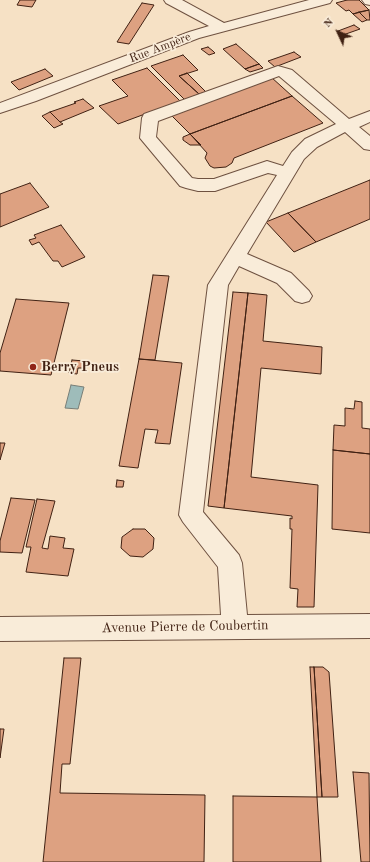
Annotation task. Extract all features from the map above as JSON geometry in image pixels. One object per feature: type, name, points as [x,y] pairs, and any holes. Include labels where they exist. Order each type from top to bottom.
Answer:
[{"type":"street","points":[[171,0],[221,27]]},
{"type":"street","name":"Rue Ampère","points":[[0,108],[30,98],[194,34],[325,0]]},
{"type":"street","points":[[287,172],[267,167],[215,185],[198,185],[186,182],[148,138],[150,118],[278,71],[286,73],[347,125],[369,130]]},
{"type":"street","points":[[235,627],[230,563],[191,515],[218,285],[298,156],[311,143],[347,125],[369,130]]},
{"type":"street","points":[[235,257],[284,278],[302,296]]},
{"type":"street","name":"Avenue Pierre de Coubertin","points":[[0,629],[370,626]]},
{"type":"water","points":[[71,385],[84,387],[78,409],[65,408]]},
{"type":"building","points":[[20,0],[36,0],[32,7],[17,5]]},
{"type":"building","points":[[347,0],[359,0],[369,10],[353,14],[349,10],[346,11],[336,3]]},
{"type":"building","points":[[142,3],[154,5],[129,44],[117,42]]},
{"type":"building","points":[[369,10],[370,20],[367,20],[359,12]]},
{"type":"building","points":[[359,12],[367,20],[362,22],[353,14]]},
{"type":"building","points":[[354,25],[360,29],[343,35],[338,31]]},
{"type":"building","points":[[236,44],[259,64],[245,69],[223,49]]},
{"type":"building","points":[[208,47],[215,53],[209,55],[201,49]]},
{"type":"building","points":[[294,52],[301,57],[275,67],[268,61]]},
{"type":"building","points":[[183,55],[198,70],[179,76],[199,94],[185,100],[151,66]]},
{"type":"building","points":[[259,64],[263,68],[250,72],[245,69]]},
{"type":"building","points":[[147,68],[180,101],[118,124],[99,106],[128,96],[112,80]]},
{"type":"building","points":[[45,69],[53,76],[19,90],[11,82]]},
{"type":"building","points":[[187,73],[206,92],[199,94],[179,76]]},
{"type":"building","points":[[271,77],[292,96],[190,134],[170,114]]},
{"type":"building","points":[[292,96],[323,123],[234,158],[232,163],[226,167],[214,168],[210,166],[205,158],[207,153],[190,134]]},
{"type":"building","points":[[83,99],[94,108],[60,122],[50,112],[76,103],[74,102]]},
{"type":"building","points":[[50,112],[63,124],[54,128],[42,116]]},
{"type":"building","points":[[190,134],[201,145],[190,145],[183,140],[183,137]]},
{"type":"building","points":[[370,180],[370,219],[316,242],[288,213]]},
{"type":"building","points":[[30,183],[49,207],[0,227],[0,194]]},
{"type":"building","points":[[288,213],[316,242],[294,252],[266,222]]},
{"type":"building","points":[[61,225],[85,257],[62,267],[58,261],[53,261],[39,242],[32,245],[29,240],[36,238],[34,235]]},
{"type":"building","points":[[153,275],[169,276],[155,360],[139,359]]},
{"type":"building","points":[[233,292],[248,293],[224,508],[208,506]]},
{"type":"building","points":[[248,293],[267,295],[263,341],[322,347],[321,374],[261,368],[251,477],[318,485],[314,607],[297,607],[298,589],[290,588],[292,529],[290,529],[290,518],[292,519],[292,516],[224,508]]},
{"type":"building","points":[[16,299],[69,303],[51,375],[0,371],[0,353]]},
{"type":"building","points":[[139,359],[182,363],[170,444],[155,443],[158,430],[145,429],[138,468],[119,466]]},
{"type":"building","points":[[72,360],[84,361],[83,368],[78,368],[77,374],[69,373]]},
{"type":"building","points":[[355,401],[362,402],[362,428],[370,429],[370,454],[333,450],[334,425],[345,426],[345,408],[354,409]]},
{"type":"building","points":[[0,443],[5,443],[0,460]]},
{"type":"building","points":[[333,450],[370,454],[370,533],[332,529]]},
{"type":"building","points":[[117,480],[124,481],[123,487],[116,487]]},
{"type":"building","points":[[11,498],[35,500],[22,553],[0,552],[0,541]]},
{"type":"building","points":[[37,499],[55,501],[42,548],[48,549],[50,536],[65,538],[63,548],[74,549],[68,576],[26,572],[31,547],[26,547]]},
{"type":"building","points":[[133,529],[145,529],[154,538],[153,549],[143,557],[130,556],[121,548],[122,537]]},
{"type":"building","points":[[64,658],[81,658],[70,764],[62,764],[60,793],[205,795],[204,862],[43,862]]},
{"type":"building","points":[[310,667],[314,667],[322,797],[317,797]]},
{"type":"building","points":[[314,667],[323,667],[329,672],[338,797],[322,797]]},
{"type":"building","points":[[0,729],[4,729],[0,758]]},
{"type":"building","points":[[353,772],[369,773],[370,862],[361,862]]},
{"type":"building","points":[[233,796],[317,797],[321,862],[233,862]]},
{"type":"place","name":"Berry Pneus","points":[[33,367]]}]
